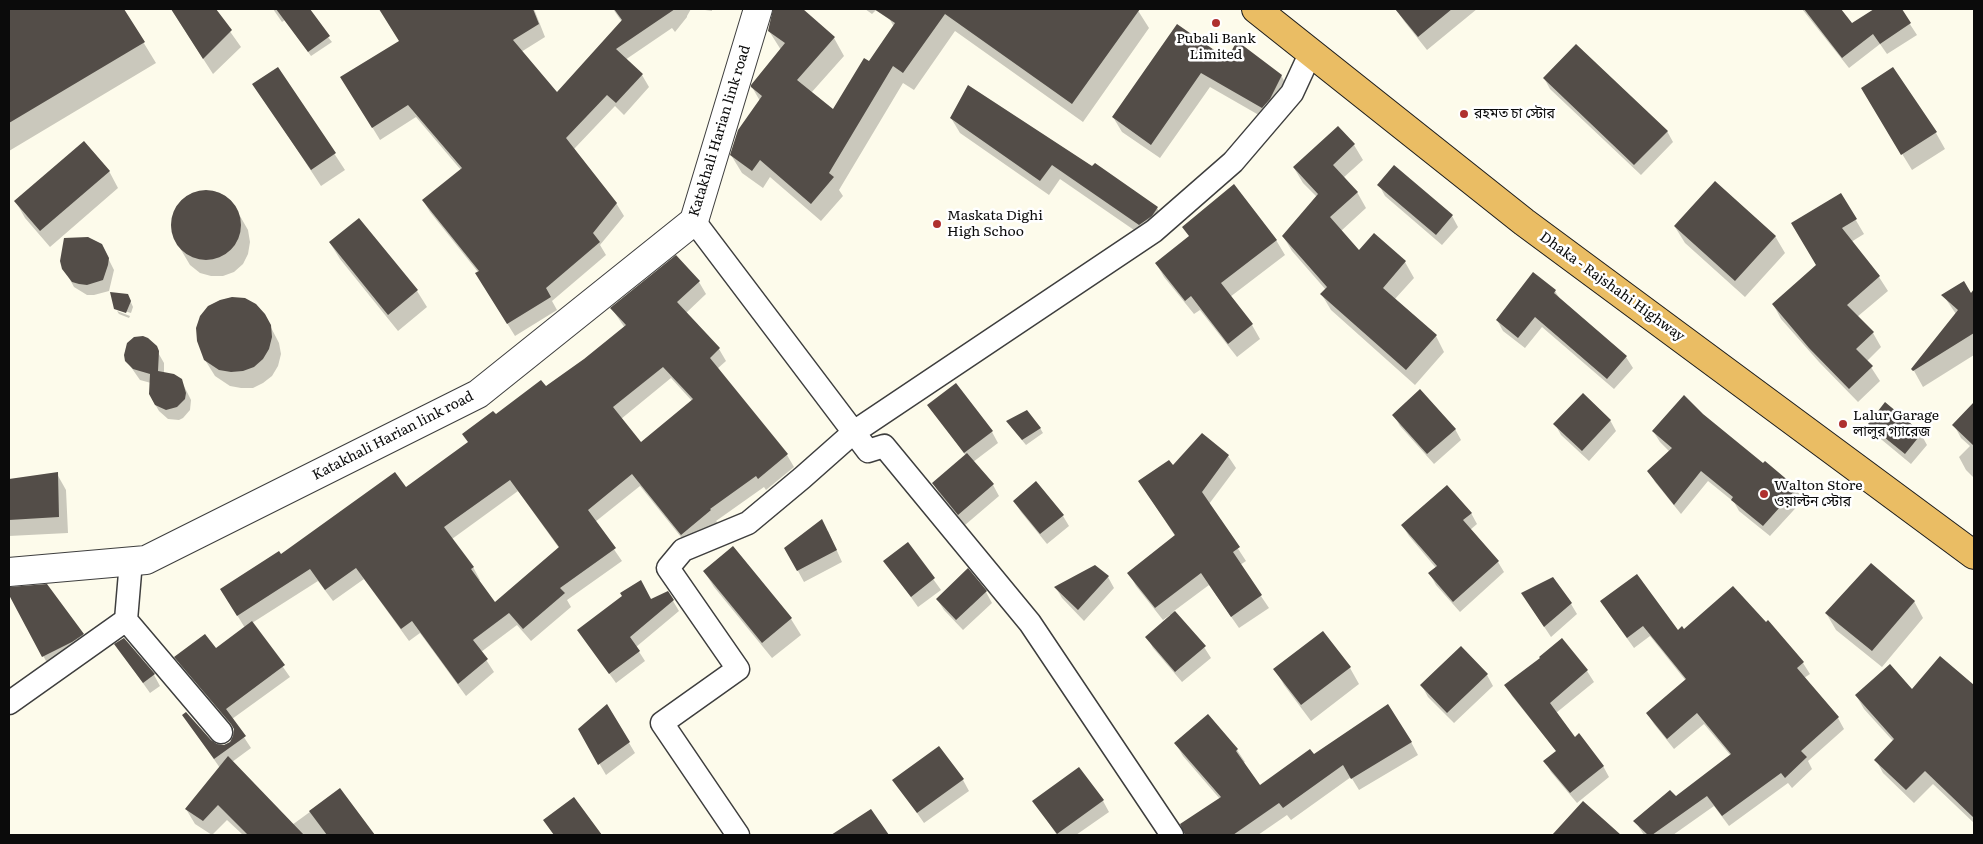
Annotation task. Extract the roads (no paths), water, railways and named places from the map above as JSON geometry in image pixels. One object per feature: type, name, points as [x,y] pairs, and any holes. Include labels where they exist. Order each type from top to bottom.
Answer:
[{"type":"highway","name":"Dhaka - Rajshahi Highway","points":[[1256,9],[1524,222],[1974,555]]},
{"type":"street","name":"Katakhali Harian link road","points":[[9,572],[146,560],[478,394],[694,221],[758,9]]},
{"type":"street","points":[[738,835],[662,723],[738,669],[668,568],[683,550],[748,523],[854,432],[1154,231],[1233,162],[1292,93],[1311,52]]},
{"type":"street","points":[[694,221],[868,451],[884,446],[1030,623],[1172,835]]},
{"type":"street","points":[[131,561],[126,620],[221,732]]},
{"type":"street","points":[[9,703],[126,620]]},
{"type":"place","name":"Pubali Bank Limited","points":[[1216,23]]},
{"type":"place","name":"রহমত চা স্টোর","points":[[1464,114]]},
{"type":"place","name":"Maskata Dighi High Schoo","points":[[937,224]]},
{"type":"place","name":"Lalur Garage লালুর গ্যারেজ","points":[[1843,424]]},
{"type":"place","name":"Walton Store ওয়াল্টন স্টোর","points":[[1764,494]]}]
